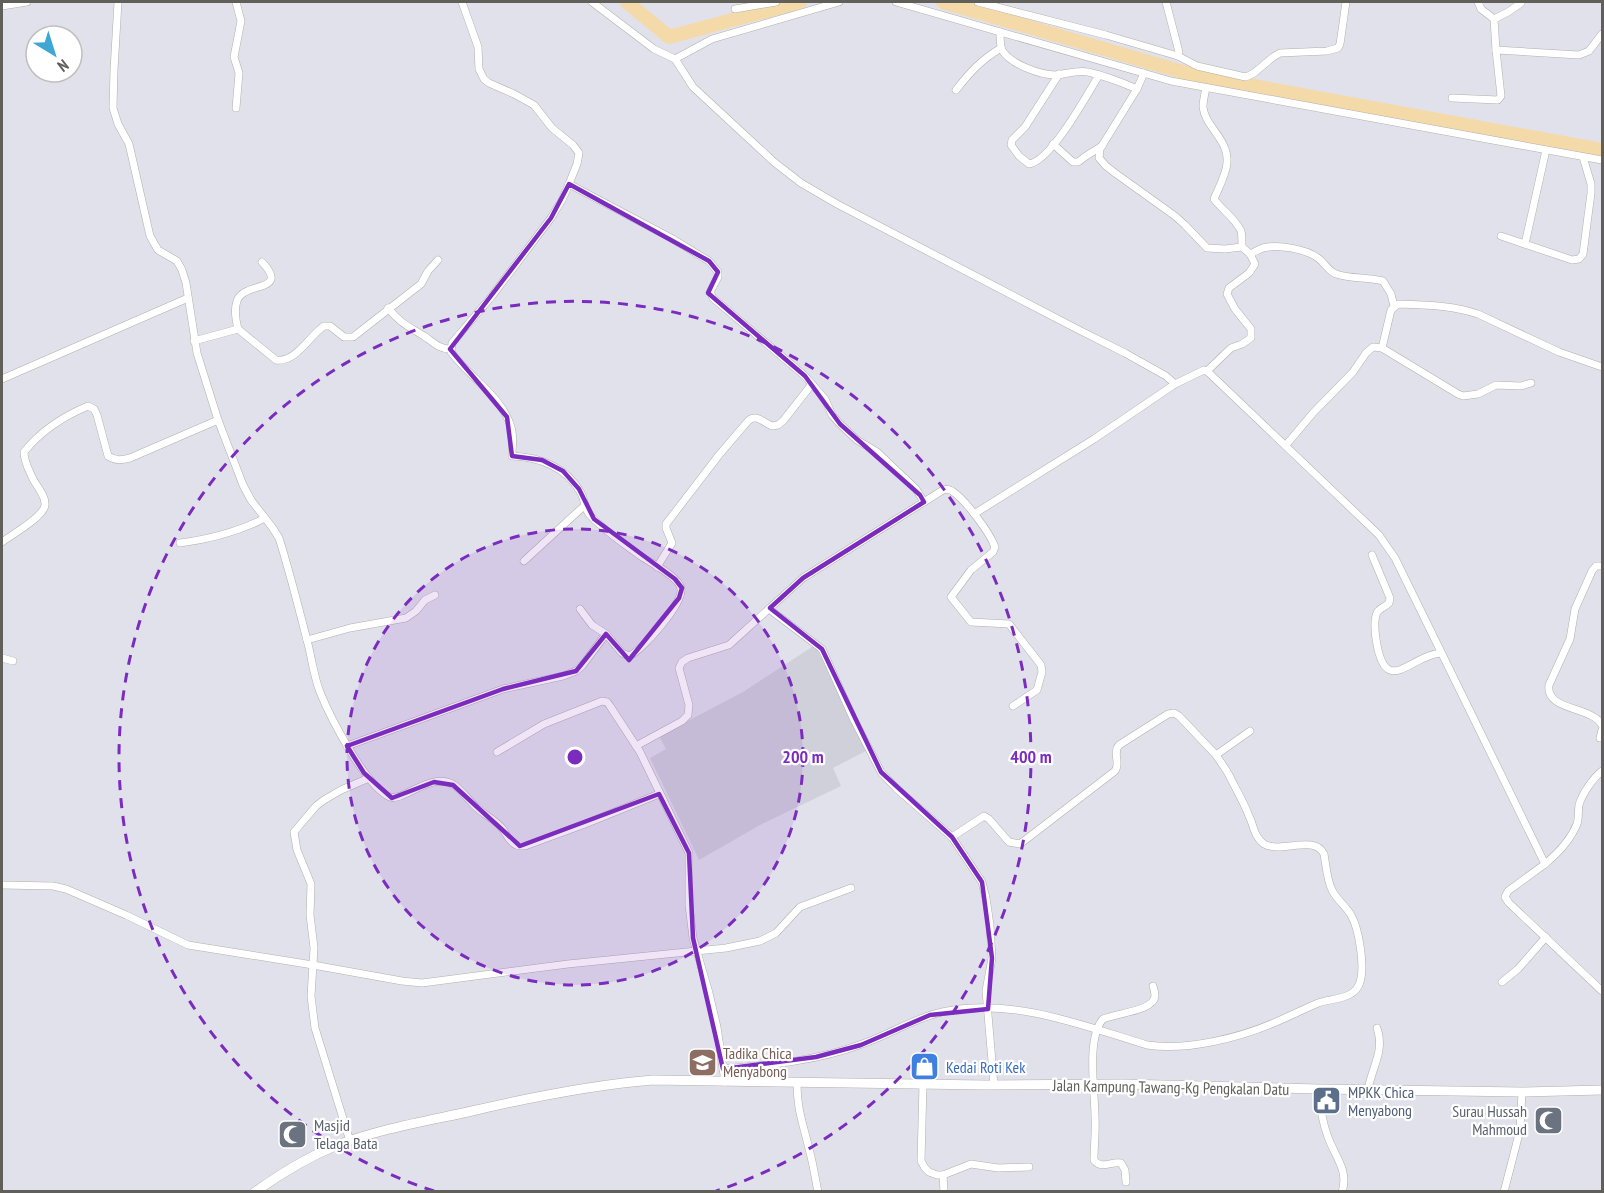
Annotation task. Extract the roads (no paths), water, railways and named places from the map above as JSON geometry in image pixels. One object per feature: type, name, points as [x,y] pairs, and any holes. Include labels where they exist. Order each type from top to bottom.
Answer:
[{"type":"street","points":[[2,6],[27,2]]},
{"type":"street","points":[[118,2],[113,108],[118,124],[129,144],[150,236],[158,250],[177,261],[182,270],[194,341],[218,420],[243,485],[251,500],[279,538],[320,691],[347,746],[369,778],[387,796],[392,798],[434,782],[453,785],[479,810],[499,825],[513,844],[520,846],[585,824],[659,794]]},
{"type":"street","points":[[236,2],[241,21],[234,57],[239,74],[236,108]]},
{"type":"street","points":[[462,2],[478,47],[479,69],[484,79],[534,105],[552,128],[577,149],[579,158],[562,200],[551,218],[492,296],[452,343],[450,349],[507,417],[513,438],[512,456],[527,456],[542,460],[563,471],[579,489],[583,496],[584,506],[594,519],[639,556],[675,579],[681,590],[675,606],[663,622],[635,653],[628,656],[622,653],[606,634],[592,624],[580,609]]},
{"type":"street","points":[[592,2],[654,49],[675,60],[687,79],[704,97],[774,162],[801,183],[900,237],[1125,353],[1166,376],[1175,384]]},
{"type":"street","points":[[735,9],[776,2]]},
{"type":"street","points":[[675,60],[712,39],[839,2]]},
{"type":"street","points":[[896,2],[1171,81],[1602,160]]},
{"type":"street","points":[[978,2],[1178,56],[1197,66],[1246,76],[1254,73],[1280,53],[1335,49],[1340,44],[1346,2]]},
{"type":"street","points":[[1166,2],[1179,52],[1178,56]]},
{"type":"street","points":[[1452,98],[1498,100],[1501,96],[1494,19],[1481,9],[1478,2]]},
{"type":"street","points":[[1494,19],[1521,3]]},
{"type":"street","points":[[1000,32],[1001,48],[1011,61],[1033,70],[1055,75],[1086,72],[1109,77],[1137,89]]},
{"type":"street","points":[[1496,50],[1579,55],[1589,51],[1602,34]]},
{"type":"street","points":[[956,90],[970,71],[1001,48]]},
{"type":"street","points":[[974,514],[1094,439],[1175,384],[1207,370],[1231,348],[1251,338],[1251,329],[1235,309],[1227,294],[1229,288],[1250,273],[1255,264],[1251,254],[1242,247],[1207,248],[1175,216],[1106,166],[1099,158],[1102,146],[1137,89],[1144,73]]},
{"type":"street","points":[[1059,74],[1025,127],[1012,140],[1011,145],[1029,164],[1036,163],[1073,120],[1099,75]]},
{"type":"street","points":[[1206,88],[1203,107],[1222,139],[1227,163],[1214,199],[1241,232],[1242,247]]},
{"type":"street","points":[[1053,144],[1073,162],[1078,162],[1102,146]]},
{"type":"street","points":[[1525,244],[1546,150]]},
{"type":"street","points":[[1501,236],[1572,260],[1579,259],[1583,254],[1591,193],[1591,184],[1583,157]]},
{"type":"street","points":[[569,184],[648,225],[709,261],[718,272],[718,277],[710,292],[713,298],[806,376],[825,399],[832,415],[840,424],[857,440],[877,452],[916,489],[924,502]]},
{"type":"street","points":[[1251,254],[1264,248],[1279,246],[1308,252],[1318,258],[1332,273],[1350,278],[1383,280],[1391,294],[1394,306]]},
{"type":"street","points":[[262,262],[271,273],[272,278],[264,285],[238,297],[236,307],[238,329],[280,361],[294,355],[324,326],[330,326],[344,337],[353,337],[421,284],[428,271],[438,260]]},
{"type":"street","points":[[2,379],[188,298]]},
{"type":"street","points":[[1382,348],[1394,306],[1398,304],[1438,306],[1466,310],[1559,352],[1602,367]]},
{"type":"street","points":[[388,308],[399,321],[409,328],[440,348],[450,349]]},
{"type":"street","points":[[194,341],[238,329]]},
{"type":"street","points":[[1286,445],[1373,347],[1382,348],[1463,396],[1478,394],[1496,385],[1521,386],[1531,383]]},
{"type":"street","points":[[1207,370],[1388,546],[1545,864]]},
{"type":"street","points":[[657,567],[672,543],[666,524],[741,429],[751,418],[755,417],[772,426],[783,421],[812,384]]},
{"type":"street","points":[[2,542],[43,512],[45,505],[29,471],[24,452],[49,428],[76,411],[88,406],[94,409],[108,456],[115,460],[130,458],[218,420]]},
{"type":"street","points":[[636,746],[682,722],[688,715],[688,705],[679,668],[682,662],[729,645],[803,578],[943,490],[949,489],[974,514],[993,540],[995,547],[993,552],[971,570],[951,597],[970,622],[1009,624],[1041,665],[1042,672],[1037,690],[1013,706]]},
{"type":"street","points":[[524,561],[584,506]]},
{"type":"street","points":[[180,543],[206,540],[265,518]]},
{"type":"street","points":[[1372,555],[1390,598],[1389,603],[1378,611],[1376,616],[1375,630],[1383,665],[1387,670],[1394,671],[1441,653]]},
{"type":"street","points":[[1602,566],[1596,566],[1592,571],[1575,609],[1570,639],[1548,691],[1557,702],[1598,718],[1602,725]]},
{"type":"street","points":[[307,640],[350,628],[406,618],[425,600],[435,595]]},
{"type":"street","points":[[769,609],[822,649],[881,772],[952,837],[982,882],[986,898],[992,958],[987,986],[994,1085]]},
{"type":"street","points":[[347,746],[503,689],[576,671],[606,634]]},
{"type":"street","points":[[2,658],[13,661]]},
{"type":"street","points":[[497,752],[544,724],[602,701],[607,702],[610,706],[636,746],[688,853],[689,905],[693,938],[717,1027],[725,1082]]},
{"type":"street","points":[[723,1069],[816,1057],[861,1045],[944,1011],[1016,1010],[1036,1013],[1147,1045],[1191,1046],[1267,1026],[1321,1002],[1346,997],[1360,984],[1361,962],[1355,923],[1332,890],[1322,849],[1314,845],[1275,848],[1260,841],[1230,776],[1216,755],[1174,712],[1119,745],[1115,751],[1118,763],[1115,771],[1020,844],[1009,842],[984,816],[952,837]]},
{"type":"street","points":[[1216,755],[1250,731]]},
{"type":"street","points":[[1602,771],[1580,802],[1577,822],[1562,847],[1545,864],[1508,891],[1505,897],[1602,991]]},
{"type":"street","points":[[350,1141],[315,1028],[311,996],[314,948],[310,915],[310,884],[297,850],[294,832],[324,800],[369,778]]},
{"type":"street","points":[[2,885],[53,886],[77,892],[188,945],[422,983],[568,964],[726,948],[760,941],[776,933],[801,907],[851,888]]},
{"type":"street","points":[[1502,982],[1518,969],[1546,937]]},
{"type":"street","points":[[1126,1182],[1125,1170],[1121,1163],[1102,1166],[1094,1160],[1093,1057],[1100,1023],[1104,1019],[1153,1003],[1155,996],[1153,986]]},
{"type":"street","points":[[1368,1090],[1380,1050],[1377,1028]]},
{"type":"street","name":"Jalan Kampung Tawang-Kg Pengkalan Datu","points":[[255,1191],[309,1158],[350,1141],[391,1129],[535,1096],[653,1080],[994,1085],[1094,1084],[1522,1092],[1602,1090]]},
{"type":"street","points":[[797,1083],[797,1101],[812,1157],[818,1191]]},
{"type":"street","points":[[923,1084],[921,1161],[929,1172],[943,1175],[971,1164],[998,1168],[1029,1167]]},
{"type":"street","points":[[1319,1089],[1323,1120],[1344,1174],[1345,1182],[1342,1191]]},
{"type":"street","points":[[1504,1191],[1520,1130],[1522,1092]]},
{"type":"street","points":[[943,1175],[944,1191]]},
{"type":"waterway","points":[[627,2],[669,37],[800,2]]},
{"type":"waterway","points":[[943,2],[1193,75],[1602,150]]},
{"type":"place","name":"Tadika Chica Menyabong","points":[[702,1062]]},
{"type":"place","name":"Kedai Roti Kek","points":[[925,1067]]},
{"type":"place","name":"MPKK Chica Menyabong","points":[[1327,1101]]},
{"type":"place","name":"Surau Hussah Mahmoud","points":[[1548,1120]]},
{"type":"place","name":"Masjid Telaga Bata","points":[[293,1134]]}]
